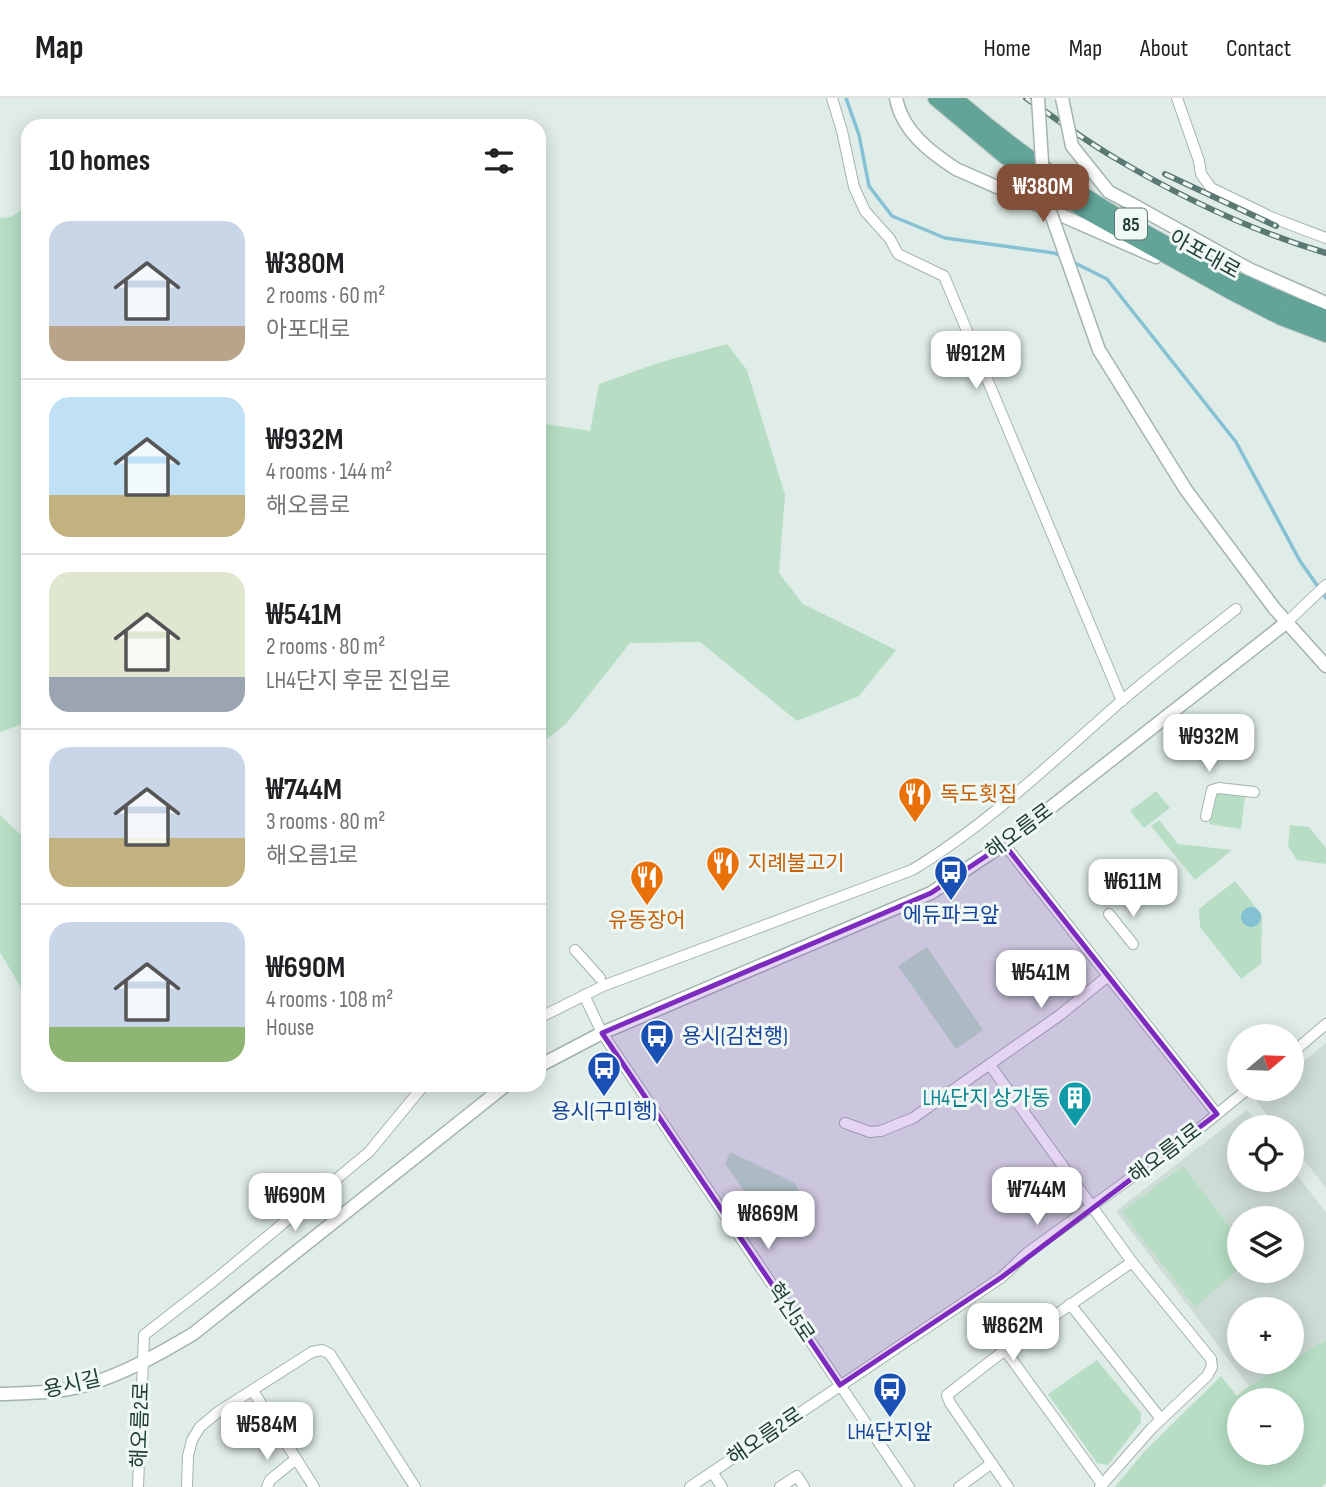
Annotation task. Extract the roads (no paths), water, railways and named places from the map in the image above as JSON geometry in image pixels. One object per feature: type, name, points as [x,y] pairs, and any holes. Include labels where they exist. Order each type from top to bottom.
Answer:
[{"type":"main road","name":"아포대로","points":[[936,98],[1005,156],[1065,198],[1234,293],[1282,317],[1326,334]]},
{"type":"main road","name":"아포대로","points":[[954,98],[1066,183],[1118,217],[1258,292],[1326,318]]},
{"type":"street","points":[[832,98],[854,187],[865,211],[890,239],[898,254],[944,276],[1122,701]]},
{"type":"street","points":[[1038,98],[1044,194],[1099,350],[1186,490],[1287,622],[1326,666]]},
{"type":"street","points":[[1062,98],[1072,146],[1109,192],[1249,269],[1326,303]]},
{"type":"street","points":[[1177,98],[1201,174],[1211,188],[1273,218],[1326,238]]},
{"type":"street","points":[[897,101],[906,121],[923,145],[956,169],[1234,293]]},
{"type":"street","points":[[1287,622],[1326,585]]},
{"type":"street","points":[[546,1014],[603,986],[912,870],[948,846],[1039,774],[1122,701],[1236,609]]},
{"type":"street","name":"해오름로","points":[[546,1062],[602,1033],[931,893],[1004,844],[1287,622]]},
{"type":"street","points":[[1206,816],[1212,790],[1219,788],[1254,792]]},
{"type":"street","points":[[1004,844],[1216,1114]]},
{"type":"street","points":[[1109,914],[1133,944]]},
{"type":"street","points":[[575,950],[600,978]]},
{"type":"street","points":[[845,1123],[870,1132],[892,1128],[913,1118],[1060,1015],[1108,976]]},
{"type":"street","name":"혁신5로","points":[[584,995],[602,1033],[909,1487]]},
{"type":"street","points":[[1304,1043],[1326,1024]]},
{"type":"street","points":[[990,1065],[1132,1262],[1211,1359],[1212,1367],[1207,1376],[1161,1419],[1101,1486],[1005,1350]]},
{"type":"street","name":"해오름2로","points":[[138,1487],[144,1335],[369,1152],[418,1092]]},
{"type":"street","name":"용시길","points":[[0,1394],[47,1392],[85,1385],[143,1363],[193,1334],[497,1092]]},
{"type":"street","name":"해오름1로","points":[[840,1385],[1002,1277],[1027,1253],[1092,1208],[1232,1101]]},
{"type":"street","points":[[1008,1487],[950,1404],[947,1395],[1005,1350],[1132,1262]]},
{"type":"street","points":[[1070,1304],[1161,1419]]},
{"type":"street","points":[[187,1487],[188,1456],[192,1440],[200,1427],[218,1412],[312,1352],[322,1350],[330,1354],[415,1487]]},
{"type":"street","name":"해오름2로","points":[[690,1487],[840,1385]]},
{"type":"street","points":[[253,1391],[314,1487]]},
{"type":"street","points":[[267,1487],[270,1480],[296,1459]]},
{"type":"street","points":[[959,1487],[992,1463]]},
{"type":"street","points":[[712,1472],[722,1487]]},
{"type":"street","points":[[780,1487],[797,1476],[804,1487]]},
{"type":"water","points":[[1251,907],[1258,910],[1261,917],[1258,924],[1251,927],[1244,924],[1241,917],[1244,910]]},
{"type":"waterway","points":[[846,98],[859,135],[869,186],[892,216],[945,238],[1054,253],[1063,257]]},
{"type":"waterway","points":[[1073,262],[1107,279],[1236,442],[1300,561],[1326,598]]},
{"type":"railway","points":[[1026,98],[1103,151],[1166,187],[1244,224],[1326,253]]},
{"type":"railway","points":[[1165,174],[1276,226]]},
{"type":"place","name":"독도횟집","points":[[915,824]]},
{"type":"place","name":"지례불고기","points":[[723,893]]},
{"type":"place","name":"에듀파크앞","points":[[951,902]]},
{"type":"place","name":"유동장어","points":[[647,907]]},
{"type":"place","name":"용시(김천행)","points":[[657,1066]]},
{"type":"place","name":"용시(구미행)","points":[[604,1098]]},
{"type":"place","name":"LH4단지 상가동","points":[[1075,1128]]},
{"type":"place","name":"LH4단지앞","points":[[890,1419]]}]
